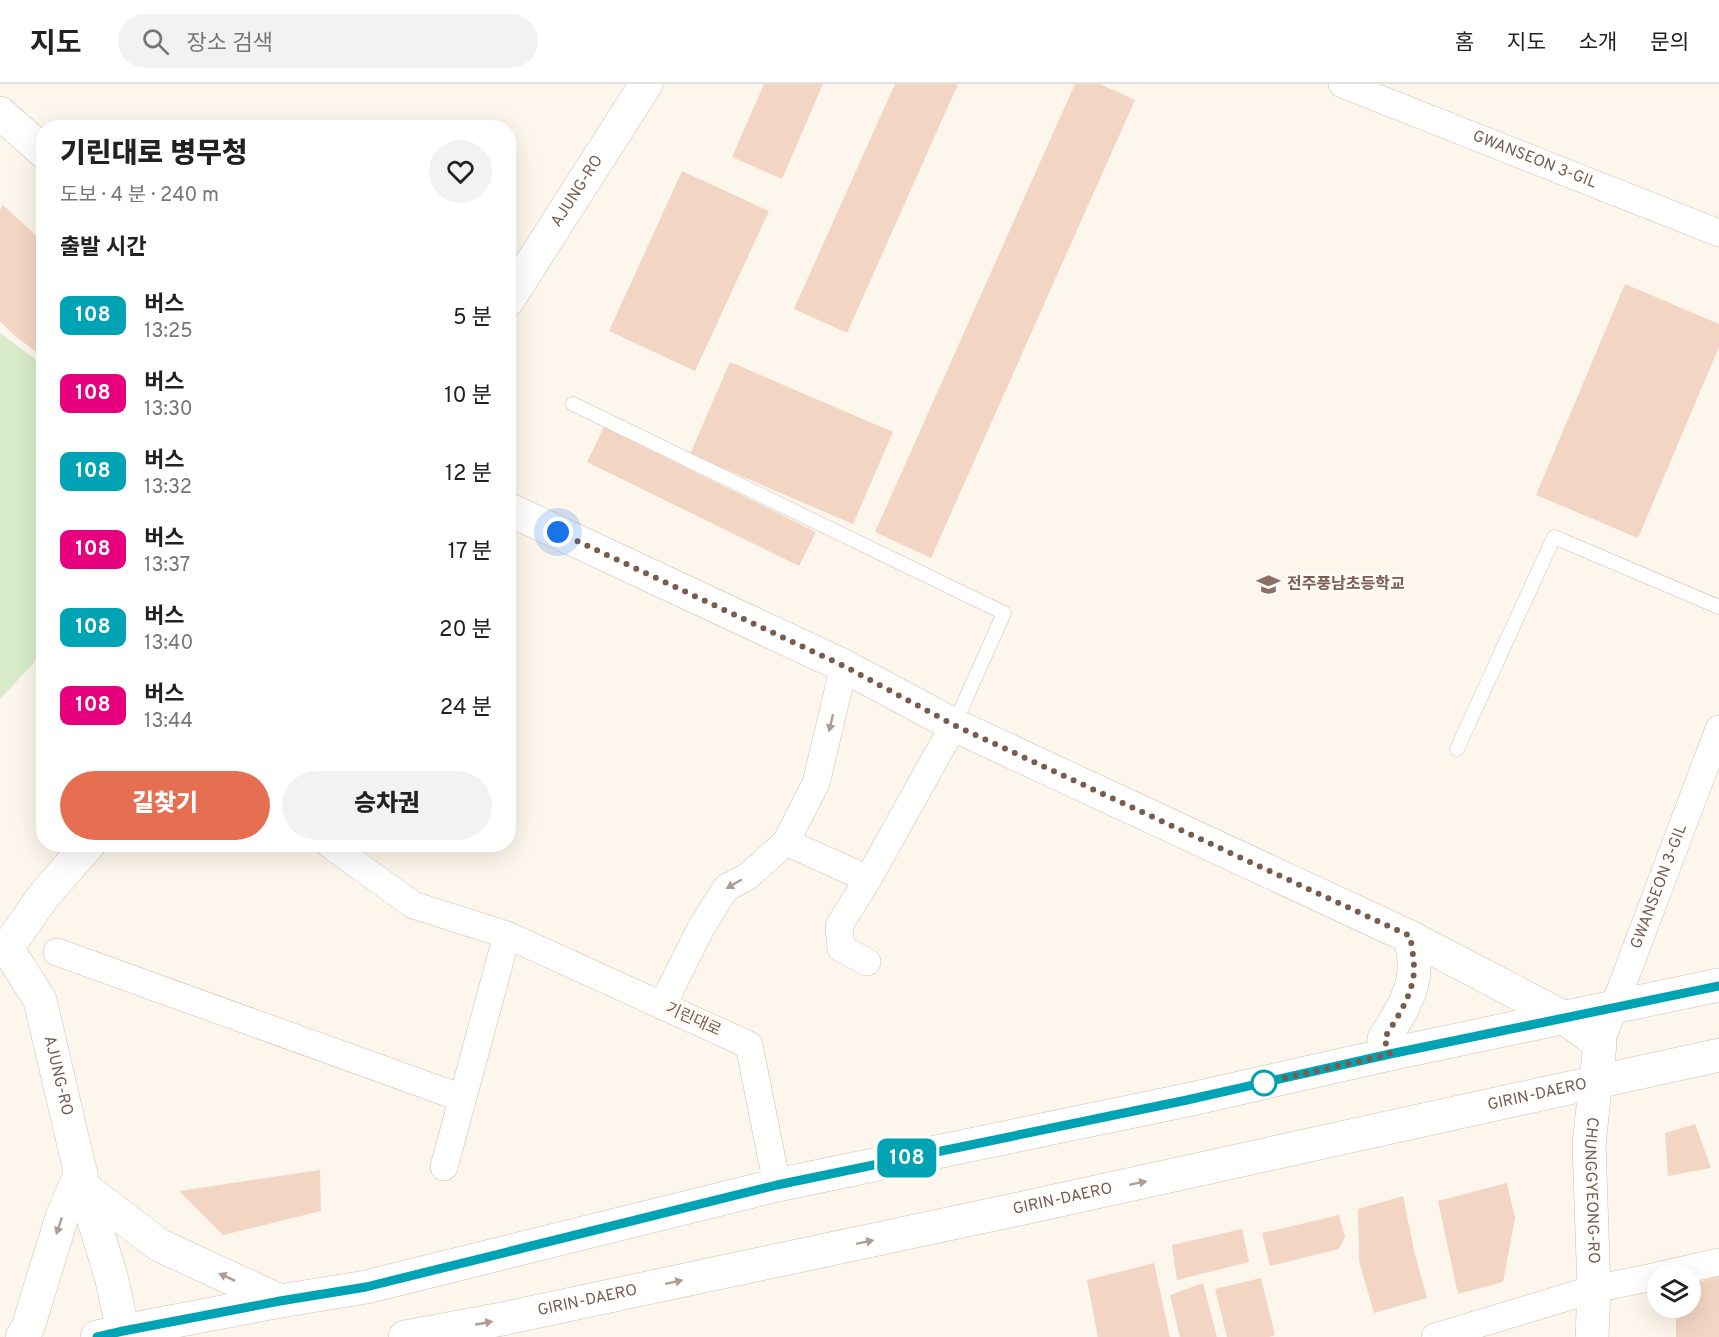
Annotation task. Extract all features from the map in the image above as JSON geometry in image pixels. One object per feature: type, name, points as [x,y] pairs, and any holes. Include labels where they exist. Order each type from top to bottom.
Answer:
[{"type":"street","name":"AJUNG-RO","points":[[516,287],[646,84]]},
{"type":"street","name":"GWANSEON 3-GIL","points":[[1348,85],[1719,233]]},
{"type":"street","points":[[0,113],[36,145]]},
{"type":"street","points":[[516,513],[844,666],[954,725],[1410,936],[1565,1018],[1600,1044]]},
{"type":"street","points":[[662,1006],[702,926],[726,888],[747,877],[786,842],[816,783],[844,666]]},
{"type":"street","points":[[867,962],[841,948],[839,927],[954,725]]},
{"type":"street","name":"GWANSEON 3-GIL","points":[[1600,1044],[1719,729]]},
{"type":"street","points":[[786,842],[868,879]]},
{"type":"street","name":"AJUNG-RO","points":[[82,852],[45,894],[3,949],[40,1000],[82,1180],[111,1276],[113,1335]]},
{"type":"street","name":"기린대로","points":[[340,852],[413,905],[507,935],[749,1045],[777,1185]]},
{"type":"street","points":[[444,1167],[507,935]]},
{"type":"street","points":[[1390,1054],[1384,1039],[1406,1000],[1414,970],[1410,936]]},
{"type":"street","points":[[57,952],[462,1098]]},
{"type":"street","points":[[113,1335],[280,1301],[366,1287],[777,1185],[1719,986]]},
{"type":"street","name":"CHUNGGYEONG-RO","points":[[1592,1337],[1594,1289],[1589,1144],[1600,1044]]},
{"type":"street","name":"GIRIN-DAERO","points":[[405,1337],[502,1319],[1028,1207],[1719,1055]]},
{"type":"street","points":[[21,1337],[32,1316],[62,1216],[82,1180],[159,1245],[280,1301]]},
{"type":"street","points":[[1701,1266],[1719,1262]]},
{"type":"street","points":[[1435,1337],[1501,1327],[1594,1289],[1647,1278]]},
{"type":"lane","points":[[573,404],[1004,613],[954,725]]},
{"type":"lane","points":[[1457,749],[1554,537],[1719,607]]},
{"type":"green space","points":[[0,333],[36,360],[36,661],[0,699]]},
{"type":"building","points":[[764,84],[823,84],[782,179],[732,157]]},
{"type":"building","points":[[895,84],[958,84],[847,333],[794,309]]},
{"type":"building","points":[[1075,84],[1100,84],[1135,100],[931,558],[875,532]]},
{"type":"building","points":[[682,171],[769,211],[695,371],[609,331]]},
{"type":"building","points":[[3,205],[36,236],[36,352],[0,321],[0,209]]},
{"type":"building","points":[[1625,284],[1719,324],[1719,347],[1638,538],[1536,495]]},
{"type":"building","points":[[730,362],[893,432],[853,524],[690,454]]},
{"type":"building","points":[[604,427],[816,532],[799,566],[587,462]]},
{"type":"building","points":[[1695,1124],[1711,1168],[1668,1176],[1665,1133]]},
{"type":"building","points":[[320,1170],[321,1211],[223,1235],[179,1191]]},
{"type":"building","points":[[1507,1183],[1515,1218],[1503,1282],[1458,1294],[1438,1201]]},
{"type":"building","points":[[1403,1196],[1414,1251],[1427,1298],[1374,1313],[1359,1261],[1358,1209]]},
{"type":"building","points":[[1339,1215],[1345,1237],[1339,1249],[1270,1266],[1262,1233]]},
{"type":"building","points":[[1242,1229],[1249,1262],[1177,1280],[1172,1245]]},
{"type":"building","points":[[1154,1263],[1170,1337],[1098,1337],[1087,1280]]},
{"type":"building","points":[[1719,1276],[1719,1337],[1676,1337],[1676,1318],[1701,1318],[1701,1282]]},
{"type":"building","points":[[1261,1278],[1275,1335],[1227,1337],[1215,1289]]},
{"type":"building","points":[[1203,1283],[1217,1337],[1180,1337],[1170,1295]]},
{"type":"bus line","name":"108","points":[[97,1337],[280,1301],[366,1287],[777,1185],[1719,986]]},
{"type":"place","name":"전주풍남초등학교","points":[[1269,585]]},
{"type":"route","points":[[558,532],[844,666],[954,725],[1410,936],[1414,970],[1406,1000],[1384,1039],[1390,1054],[1259,1084],[1264,1083]]}]
